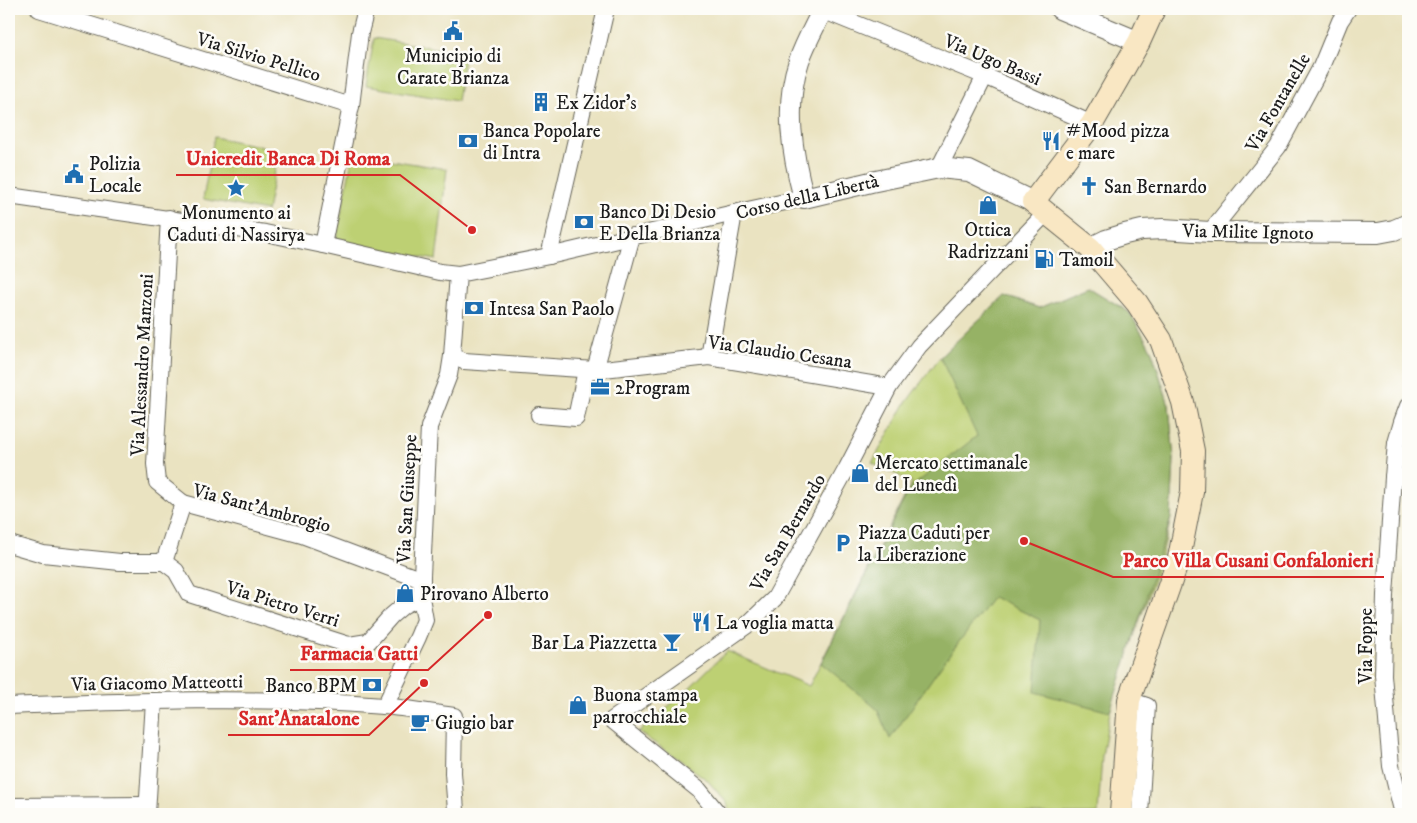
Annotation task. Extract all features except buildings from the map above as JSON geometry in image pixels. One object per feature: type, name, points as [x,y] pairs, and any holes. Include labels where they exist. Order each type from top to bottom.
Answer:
[{"type":"main road","points":[[1121,814],[1129,700],[1179,558],[1192,492],[1193,451],[1183,402],[1161,340],[1137,303],[1090,248],[1040,207],[1092,124],[1139,42],[1154,9]]},
{"type":"street","name":"Via Silvio Pellico","points":[[39,9],[351,106]]},
{"type":"street","points":[[324,245],[351,106],[360,33],[366,9]]},
{"type":"street","points":[[549,256],[606,9]]},
{"type":"street","points":[[804,198],[791,136],[791,95],[799,62],[822,9]]},
{"type":"street","name":"Via Ugo Bassi","points":[[822,9],[985,76],[1092,124]]},
{"type":"street","points":[[1060,9],[1139,42]]},
{"type":"street","name":"Via Fontanelle","points":[[1210,232],[1278,147],[1322,67],[1340,21],[1348,9]]},
{"type":"street","points":[[939,168],[985,76]]},
{"type":"street","name":"Corso della Libertà","points":[[9,196],[265,233],[440,272],[458,274],[549,256],[870,182],[939,168],[969,171],[1040,207]]},
{"type":"street","name":"Via San Bernardo","points":[[718,814],[699,790],[612,720],[746,626],[775,598],[847,468],[889,387],[919,346],[1040,207]]},
{"type":"street","points":[[709,358],[734,213]]},
{"type":"street","name":"Via Alessandro Manzoni","points":[[169,218],[155,464],[158,482],[182,503]]},
{"type":"street","name":"Via Milite Ignoto","points":[[1090,248],[1106,240],[1142,230],[1378,233],[1394,230],[1408,224]]},
{"type":"street","points":[[539,415],[576,418],[632,236]]},
{"type":"street","name":"Via San Giuseppe","points":[[385,706],[425,620],[421,597],[429,427],[449,375],[458,274]]},
{"type":"street","name":"Via Claudio Cesana","points":[[452,356],[464,360],[591,370],[709,358],[889,387]]},
{"type":"street","name":"Via Foppe","points":[[1403,814],[1391,766],[1383,675],[1385,595],[1400,477],[1396,443],[1408,406]]},
{"type":"street","name":"Via Sant'Ambrogio","points":[[164,562],[182,503],[302,535],[422,580]]},
{"type":"street","points":[[9,544],[43,554],[120,562],[164,562]]},
{"type":"street","name":"Via Pietro Verri","points":[[164,562],[176,571],[189,594],[349,645],[368,642],[391,616],[421,597]]},
{"type":"street","points":[[9,806],[147,809],[154,700]]},
{"type":"street","name":"Via Giacomo Matteotti","points":[[9,706],[154,700],[274,700],[385,706],[454,716],[453,773],[455,814]]},
{"type":"street","points":[[1129,700],[1147,706],[1140,814]]},
{"type":"green space","points":[[374,38],[465,53],[457,101],[366,86]]},
{"type":"green space","points":[[214,137],[279,150],[267,211],[203,199]]},
{"type":"green space","points":[[353,154],[447,169],[436,260],[336,240]]},
{"type":"green space","points":[[1088,287],[1129,312],[1151,349],[1169,405],[1174,459],[1171,518],[1160,564],[1123,666],[1110,712],[1102,756],[1098,814],[730,814],[727,803],[707,780],[638,732],[684,693],[727,651],[809,686],[912,482],[872,463],[905,404],[940,357],[1004,296],[1039,308]]},
{"type":"green space","points":[[1088,287],[1129,312],[1151,349],[1169,405],[1174,459],[1171,518],[1110,712],[1035,692],[1040,620],[993,597],[943,663],[890,739],[877,709],[821,663],[910,488],[977,436],[940,357],[1004,296],[1039,308]]},
{"type":"place","name":"Municipio di Carate Brianza","points":[[453,31]]},
{"type":"place","name":"Ex Zidor's","points":[[541,102]]},
{"type":"place","name":"Banca Popolare di Intra","points":[[468,141]]},
{"type":"place","name":"#Mood pizza e mare","points":[[1051,141]]},
{"type":"place","name":"Polizia Locale","points":[[74,174]]},
{"type":"place","name":"San Bernardo","points":[[1089,186]]},
{"type":"place","name":"Monumento ai Caduti di Nassirya","points":[[236,188]]},
{"type":"place","name":"Ottica Radrizzani","points":[[988,205]]},
{"type":"place","name":"Banco Di Desio E Della Brianza","points":[[584,222]]},
{"type":"place","name":"Unicredit Banca Di Roma","points":[[472,230]]},
{"type":"place","name":"Tamoil","points":[[1044,259]]},
{"type":"place","name":"Intesa San Paolo","points":[[474,308]]},
{"type":"place","name":"2Program","points":[[600,387]]},
{"type":"place","name":"Mercato settimanale del Lunedì","points":[[860,473]]},
{"type":"place","name":"Parco Villa Cusani Confalonieri","points":[[1024,541]]},
{"type":"place","name":"Piazza Caduti per la Liberazione","points":[[843,543]]},
{"type":"place","name":"Pirovano Alberto","points":[[405,593]]},
{"type":"place","name":"Farmacia Gatti","points":[[488,615]]},
{"type":"place","name":"La voglia matta","points":[[701,622]]},
{"type":"place","name":"Bar La Piazzetta","points":[[672,642]]},
{"type":"place","name":"Sant'Anatalone","points":[[424,683]]},
{"type":"place","name":"Banco BPM","points":[[372,685]]},
{"type":"place","name":"Buona stampa parrocchiale","points":[[578,705]]},
{"type":"place","name":"Giugio bar","points":[[420,722]]}]
